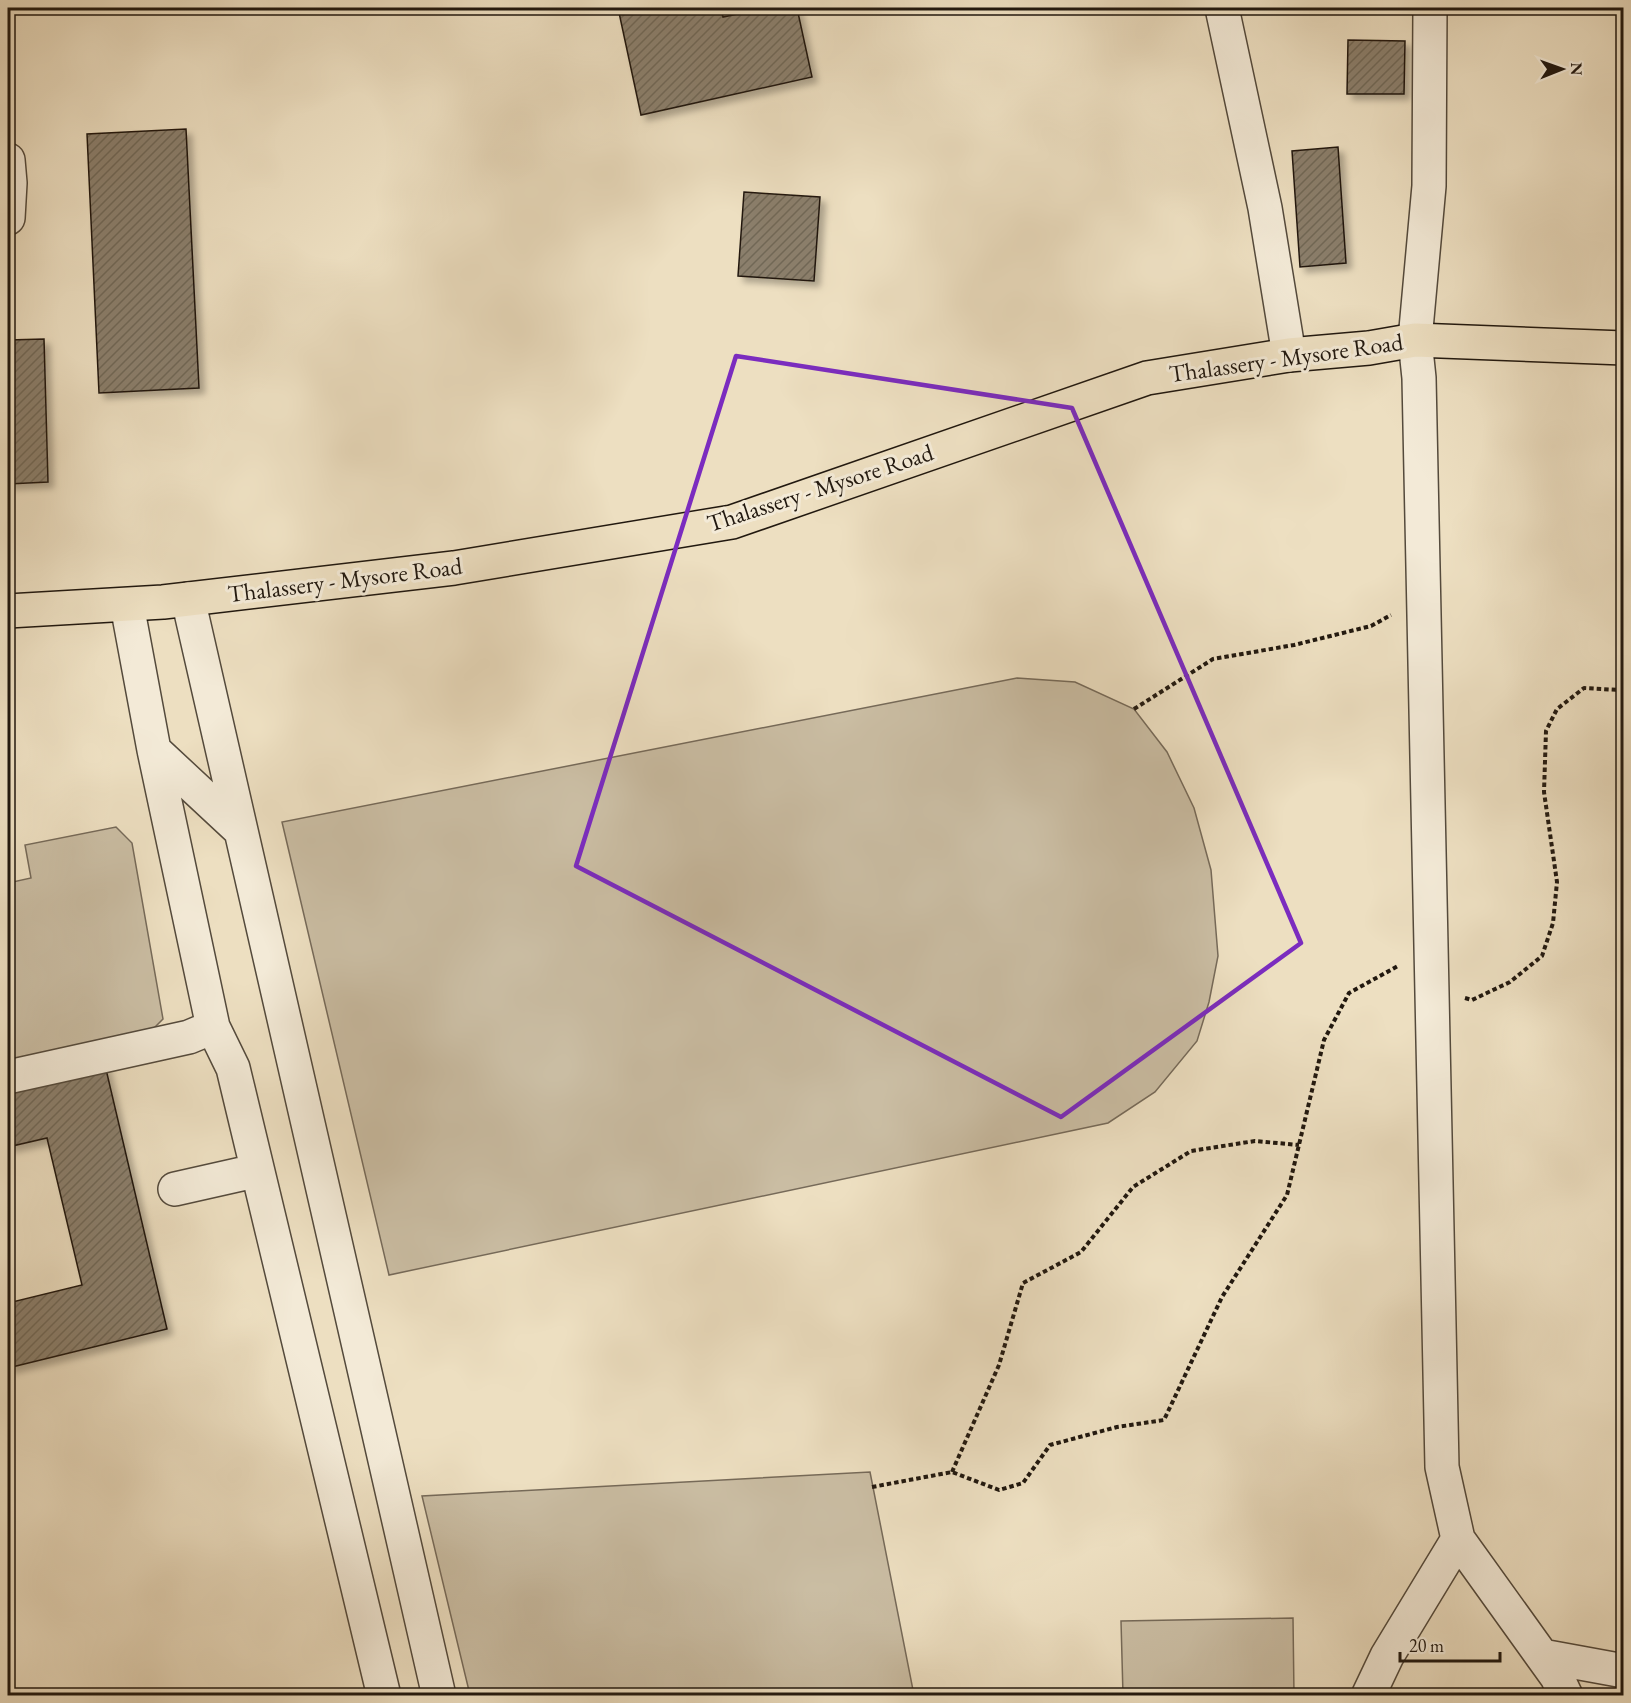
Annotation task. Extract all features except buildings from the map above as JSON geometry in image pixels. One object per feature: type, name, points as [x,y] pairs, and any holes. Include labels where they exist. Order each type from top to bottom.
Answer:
[{"type":"main road","name":"Thalassery - Mysore Road","points":[[8,611],[127,605],[454,568],[732,522],[1147,378],[1289,355],[1369,348],[1415,340],[1623,348]]},
{"type":"street","points":[[1222,8],[1265,208],[1289,355]]},
{"type":"street","points":[[1430,8],[1429,186],[1415,340],[1419,378],[1442,1467],[1458,1539],[1557,1677],[1566,1695]]},
{"type":"street","points":[[8,160],[10,183],[8,218]]},
{"type":"street","points":[[188,599],[439,1695]]},
{"type":"street","points":[[127,605],[154,750],[213,1028],[233,1068],[384,1695]]},
{"type":"street","points":[[154,750],[241,831]]},
{"type":"street","points":[[8,1077],[189,1037],[213,1028]]},
{"type":"street","points":[[176,1189],[246,1173],[256,1167]]},
{"type":"street","points":[[1368,1695],[1387,1656],[1458,1539]]},
{"type":"street","points":[[1542,1656],[1623,1671]]},
{"type":"path","points":[[1134,709],[1213,659],[1294,645],[1371,626],[1423,596]]},
{"type":"path","points":[[1432,993],[1472,999],[1510,982],[1542,956],[1554,923],[1557,882],[1544,792],[1546,731],[1557,709],[1584,688],[1619,690],[1623,712]]},
{"type":"path","points":[[872,1487],[951,1472],[999,1490],[1023,1483],[1050,1445],[1117,1427],[1164,1420],[1222,1297],[1287,1195],[1324,1040],[1349,993],[1400,965],[1431,935]]},
{"type":"path","points":[[951,1472],[999,1365],[1023,1283],[1081,1252],[1133,1187],[1191,1151],[1255,1141],[1299,1145]]},
{"type":"highlighted area","points":[[736,356],[1072,408],[1301,943],[1061,1117],[576,866]]},
{"type":"shaded area","points":[[1017,678],[1075,682],[1134,709],[1167,752],[1194,808],[1211,870],[1218,956],[1209,1002],[1197,1041],[1155,1092],[1108,1123],[389,1275],[282,822]]},
{"type":"shaded area","points":[[116,827],[132,843],[163,1019],[148,1034],[8,1065],[8,883],[31,878],[25,845]]},
{"type":"shaded area","points":[[870,1472],[914,1695],[470,1695],[422,1496]]},
{"type":"shaded area","points":[[1293,1618],[1294,1695],[1123,1695],[1121,1621]]}]
